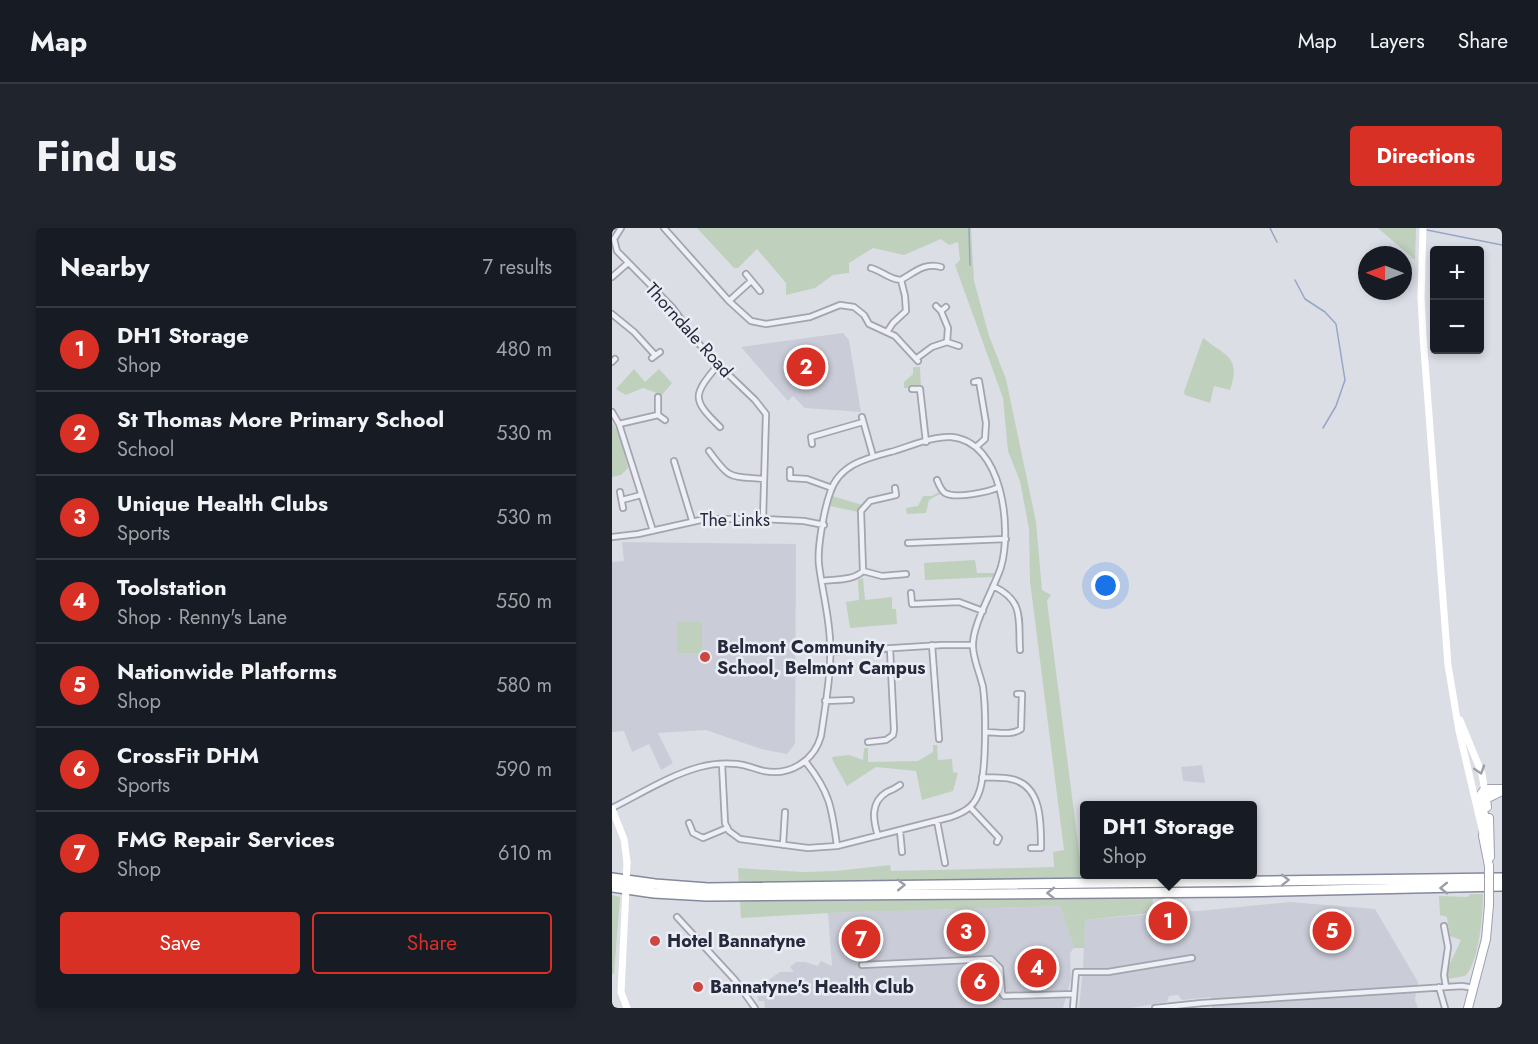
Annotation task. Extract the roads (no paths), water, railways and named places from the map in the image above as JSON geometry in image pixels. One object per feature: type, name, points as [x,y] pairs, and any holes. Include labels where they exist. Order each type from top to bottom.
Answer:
[{"type":"highway","points":[[612,878],[708,888],[1502,878]]},
{"type":"highway","points":[[612,887],[654,893],[707,896],[1212,892],[1502,886]]},
{"type":"main road","points":[[1423,228],[1421,259],[1423,336],[1447,654],[1489,866]]},
{"type":"main road","points":[[1457,712],[1477,760],[1485,789],[1482,792],[1491,849],[1486,939],[1468,1008]]},
{"type":"main road","points":[[1485,789],[1502,790]]},
{"type":"main road","points":[[1484,799],[1502,790]]},
{"type":"main road","points":[[1473,792],[1484,799]]},
{"type":"main road","points":[[1483,836],[1484,799]]},
{"type":"main road","points":[[612,808],[624,839],[627,862],[621,992],[627,1008]]},
{"type":"street","points":[[614,234],[621,228]]},
{"type":"street","points":[[664,228],[729,301],[745,317],[758,323],[766,324],[810,316],[840,305],[854,306],[864,315],[869,324],[895,336],[918,360],[932,346],[947,342],[959,346]]},
{"type":"street","name":"Thorndale Road","points":[[614,234],[615,248],[672,307],[702,348],[755,400],[766,414],[763,519]]},
{"type":"street","points":[[871,268],[881,268],[892,279],[901,280],[934,262],[941,267]]},
{"type":"street","points":[[612,277],[628,263]]},
{"type":"street","points":[[746,274],[760,291]]},
{"type":"street","points":[[887,332],[906,311],[901,280]]},
{"type":"street","points":[[729,301],[751,281]]},
{"type":"street","points":[[936,306],[941,311],[948,328],[947,342]]},
{"type":"street","points":[[941,311],[946,306]]},
{"type":"street","points":[[793,310],[794,318]]},
{"type":"street","points":[[612,314],[634,332],[656,355]]},
{"type":"street","points":[[718,365],[701,385],[699,401],[704,411],[720,427]]},
{"type":"street","points":[[974,382],[979,381],[986,429],[985,439],[976,447]]},
{"type":"street","points":[[912,389],[920,389],[926,442]]},
{"type":"street","points":[[658,397],[658,415]]},
{"type":"street","points":[[612,412],[619,424],[653,531]]},
{"type":"street","points":[[658,415],[664,420]]},
{"type":"street","points":[[619,424],[658,415]]},
{"type":"street","points":[[812,444],[811,437],[862,420],[873,456]]},
{"type":"street","points":[[612,808],[703,766],[722,764],[735,764],[778,772],[787,771],[805,761],[815,751],[819,740],[830,652],[819,558],[831,488],[846,469],[873,456],[953,437],[976,447],[989,465],[999,486],[1005,505],[1006,539],[1004,556],[973,637],[972,645],[982,685],[985,732],[982,777],[978,795],[970,807],[962,813],[937,821],[837,846],[808,848],[740,839],[733,836],[727,828],[724,814],[722,764]]},
{"type":"street","points":[[709,451],[725,473],[735,477],[764,479]]},
{"type":"street","points":[[674,461],[692,520]]},
{"type":"street","points":[[790,470],[790,478],[807,479],[831,488]]},
{"type":"street","points":[[937,480],[943,491],[951,495],[988,491],[999,486]]},
{"type":"street","points":[[863,571],[861,511],[870,501],[896,495],[895,488]]},
{"type":"street","points":[[620,492],[623,508]]},
{"type":"street","points":[[622,500],[641,495]]},
{"type":"street","name":"The Links","points":[[612,537],[653,531],[692,520],[763,519],[804,521],[824,525]]},
{"type":"street","points":[[908,543],[1006,539]]},
{"type":"street","points":[[822,581],[853,577],[863,571],[882,576],[906,574]]},
{"type":"street","points":[[993,586],[1007,592],[1016,602],[1020,650]]},
{"type":"street","points":[[911,593],[912,604],[959,602],[983,611]]},
{"type":"street","points":[[830,652],[932,645],[972,645]]},
{"type":"street","points":[[932,645],[939,739]]},
{"type":"street","points":[[868,742],[886,740],[893,735],[890,649]]},
{"type":"street","points":[[985,732],[1011,733],[1021,729],[1022,694],[1017,694]]},
{"type":"street","points":[[825,701],[850,700]]},
{"type":"street","points":[[805,761],[828,795],[837,846]]},
{"type":"street","points":[[982,777],[1011,779],[1022,783],[1033,792],[1040,818],[1041,848],[1031,848]]},
{"type":"street","points":[[878,836],[874,821],[875,806],[882,796],[899,788]]},
{"type":"street","points":[[970,807],[999,838],[997,842]]},
{"type":"street","points":[[783,845],[785,812]]},
{"type":"street","points":[[937,821],[945,863]]},
{"type":"street","points":[[689,823],[693,833],[703,838],[727,828]]},
{"type":"street","points":[[895,852],[904,852],[900,831]]},
{"type":"street","points":[[677,917],[735,980],[755,1008]]},
{"type":"street","points":[[1444,926],[1448,953],[1444,975],[1446,987]]},
{"type":"street","points":[[1073,1008],[1076,972],[1108,972],[1192,958]]},
{"type":"street","points":[[862,965],[992,959],[1000,968],[1004,996],[1074,994]]},
{"type":"street","points":[[1155,1008],[1439,987],[1474,988]]},
{"type":"street","points":[[1439,987],[1445,1008]]},
{"type":"waterway","points":[[969,228],[970,265]]},
{"type":"waterway","points":[[1270,228],[1277,242]]},
{"type":"waterway","points":[[1427,230],[1502,245]]},
{"type":"waterway","points":[[1295,280],[1305,299],[1325,312],[1336,324],[1345,380],[1336,406],[1323,428]]},
{"type":"place","name":"St Thomas More Primary School","points":[[806,367]]},
{"type":"place","name":"Belmont Community School, Belmont Campus","points":[[705,657]]},
{"type":"place","name":"DH1 Storage","points":[[1168,921]]},
{"type":"place","name":"Nationwide Platforms","points":[[1332,931]]},
{"type":"place","name":"Unique Health Clubs","points":[[966,932]]},
{"type":"place","name":"FMG Repair Services","points":[[861,939]]},
{"type":"place","name":"Hotel Bannatyne","points":[[655,941]]},
{"type":"place","name":"Toolstation","points":[[1037,968]]},
{"type":"place","name":"CrossFit DHM","points":[[980,982]]},
{"type":"place","name":"Bannatyne's Health Club","points":[[698,987]]}]
